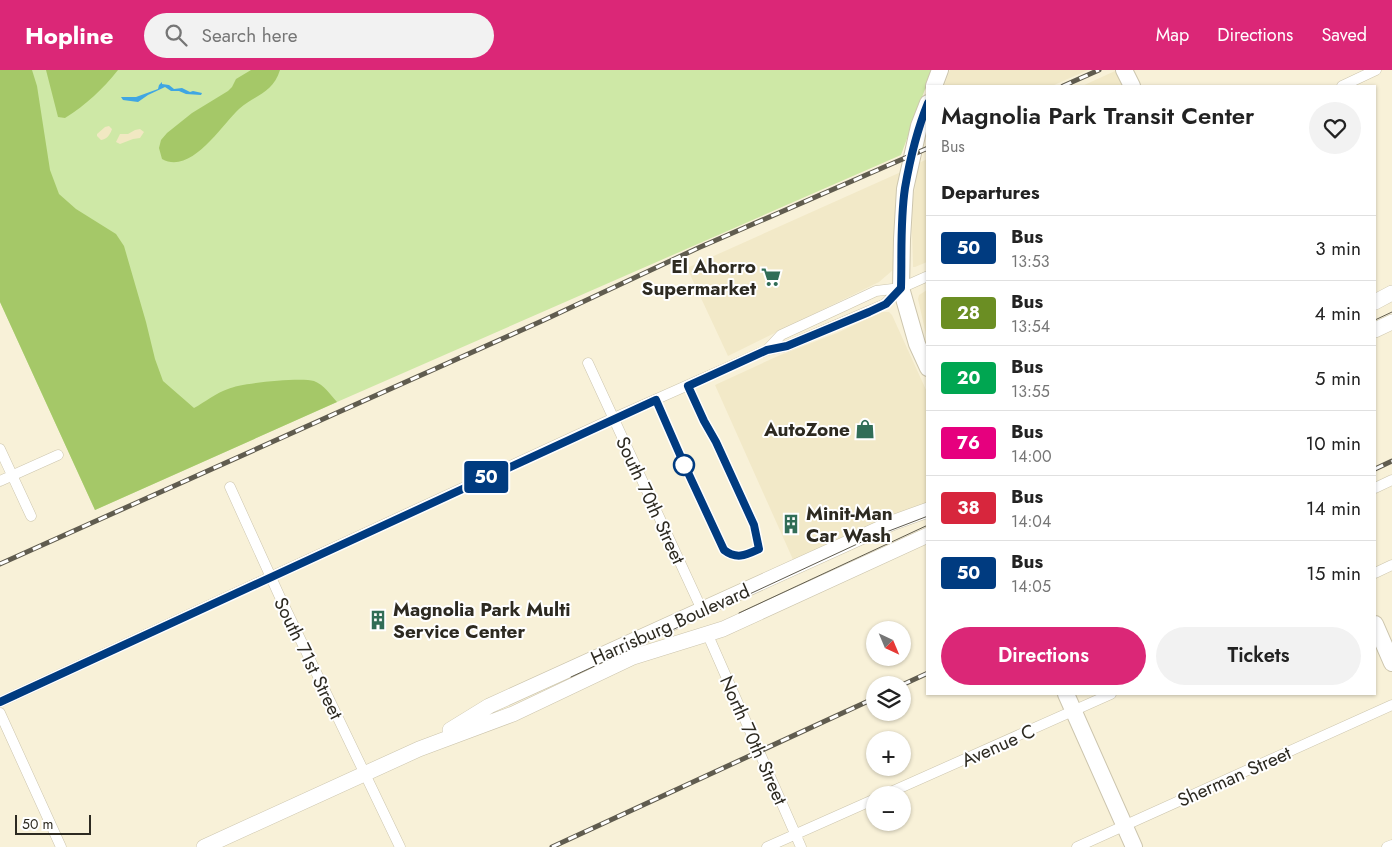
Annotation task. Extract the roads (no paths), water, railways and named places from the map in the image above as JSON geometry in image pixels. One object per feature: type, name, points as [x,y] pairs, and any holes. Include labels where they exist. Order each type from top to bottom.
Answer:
[{"type":"main road","points":[[934,85],[940,70]]},
{"type":"main road","points":[[1124,70],[1132,85]]},
{"type":"main road","points":[[926,108],[919,126],[905,189],[901,288],[917,344],[926,364]]},
{"type":"main road","points":[[1376,301],[1392,293]]},
{"type":"main road","points":[[1376,330],[1392,322]]},
{"type":"main road","name":"Harrisburg Boulevard","points":[[419,749],[489,706],[892,523],[926,511]]},
{"type":"main road","name":"Harrisburg Boulevard","points":[[204,847],[419,749],[513,714],[633,657],[723,629],[926,536]]},
{"type":"main road","points":[[1376,626],[1392,663]]},
{"type":"main road","points":[[1066,695],[1134,847]]},
{"type":"street","points":[[1344,85],[1376,70]]},
{"type":"street","points":[[767,350],[781,335],[876,291],[901,288],[926,277]]},
{"type":"street","points":[[0,702],[614,418],[767,350],[787,346],[886,304],[901,288]]},
{"type":"street","name":"South 70th Street","points":[[588,363],[702,610]]},
{"type":"street","points":[[0,449],[31,516]]},
{"type":"street","points":[[0,481],[58,455]]},
{"type":"street","points":[[1376,488],[1392,480]]},
{"type":"street","name":"South 71st Street","points":[[230,487],[400,847]]},
{"type":"street","points":[[1376,573],[1392,565]]},
{"type":"street","name":"North 70th Street","points":[[707,634],[801,847]]},
{"type":"street","name":"Avenue C","points":[[904,786],[1109,695]]},
{"type":"street","name":"Sherman Street","points":[[1077,847],[1392,705]]},
{"type":"street","points":[[0,713],[61,847]]},
{"type":"street","points":[[767,847],[866,803]]},
{"type":"street","points":[[1387,847],[1392,845]]},
{"type":"water","points":[[162,82],[162,84],[169,85],[174,89],[182,88],[190,92],[202,93],[201,95],[186,94],[179,91],[171,91],[165,87],[138,102],[123,100],[121,97],[136,97],[158,89]]},
{"type":"tram line","points":[[1376,320],[1392,312]]},
{"type":"tram line","points":[[571,677],[868,539],[926,517]]},
{"type":"tram line","points":[[739,613],[926,526]]},
{"type":"railway","points":[[1065,85],[1099,70]]},
{"type":"railway","points":[[0,564],[544,320],[698,248],[926,149]]},
{"type":"railway","points":[[1376,469],[1392,461]]},
{"type":"railway","points":[[911,681],[926,674]]},
{"type":"railway","points":[[552,847],[866,702]]},
{"type":"place","name":"El Ahorro Supermarket","points":[[771,277]]},
{"type":"place","name":"AutoZone","points":[[865,429]]},
{"type":"place","name":"Minit-Man Car Wash","points":[[791,524]]},
{"type":"place","name":"Magnolia Park Multi Service Center","points":[[378,620]]}]
